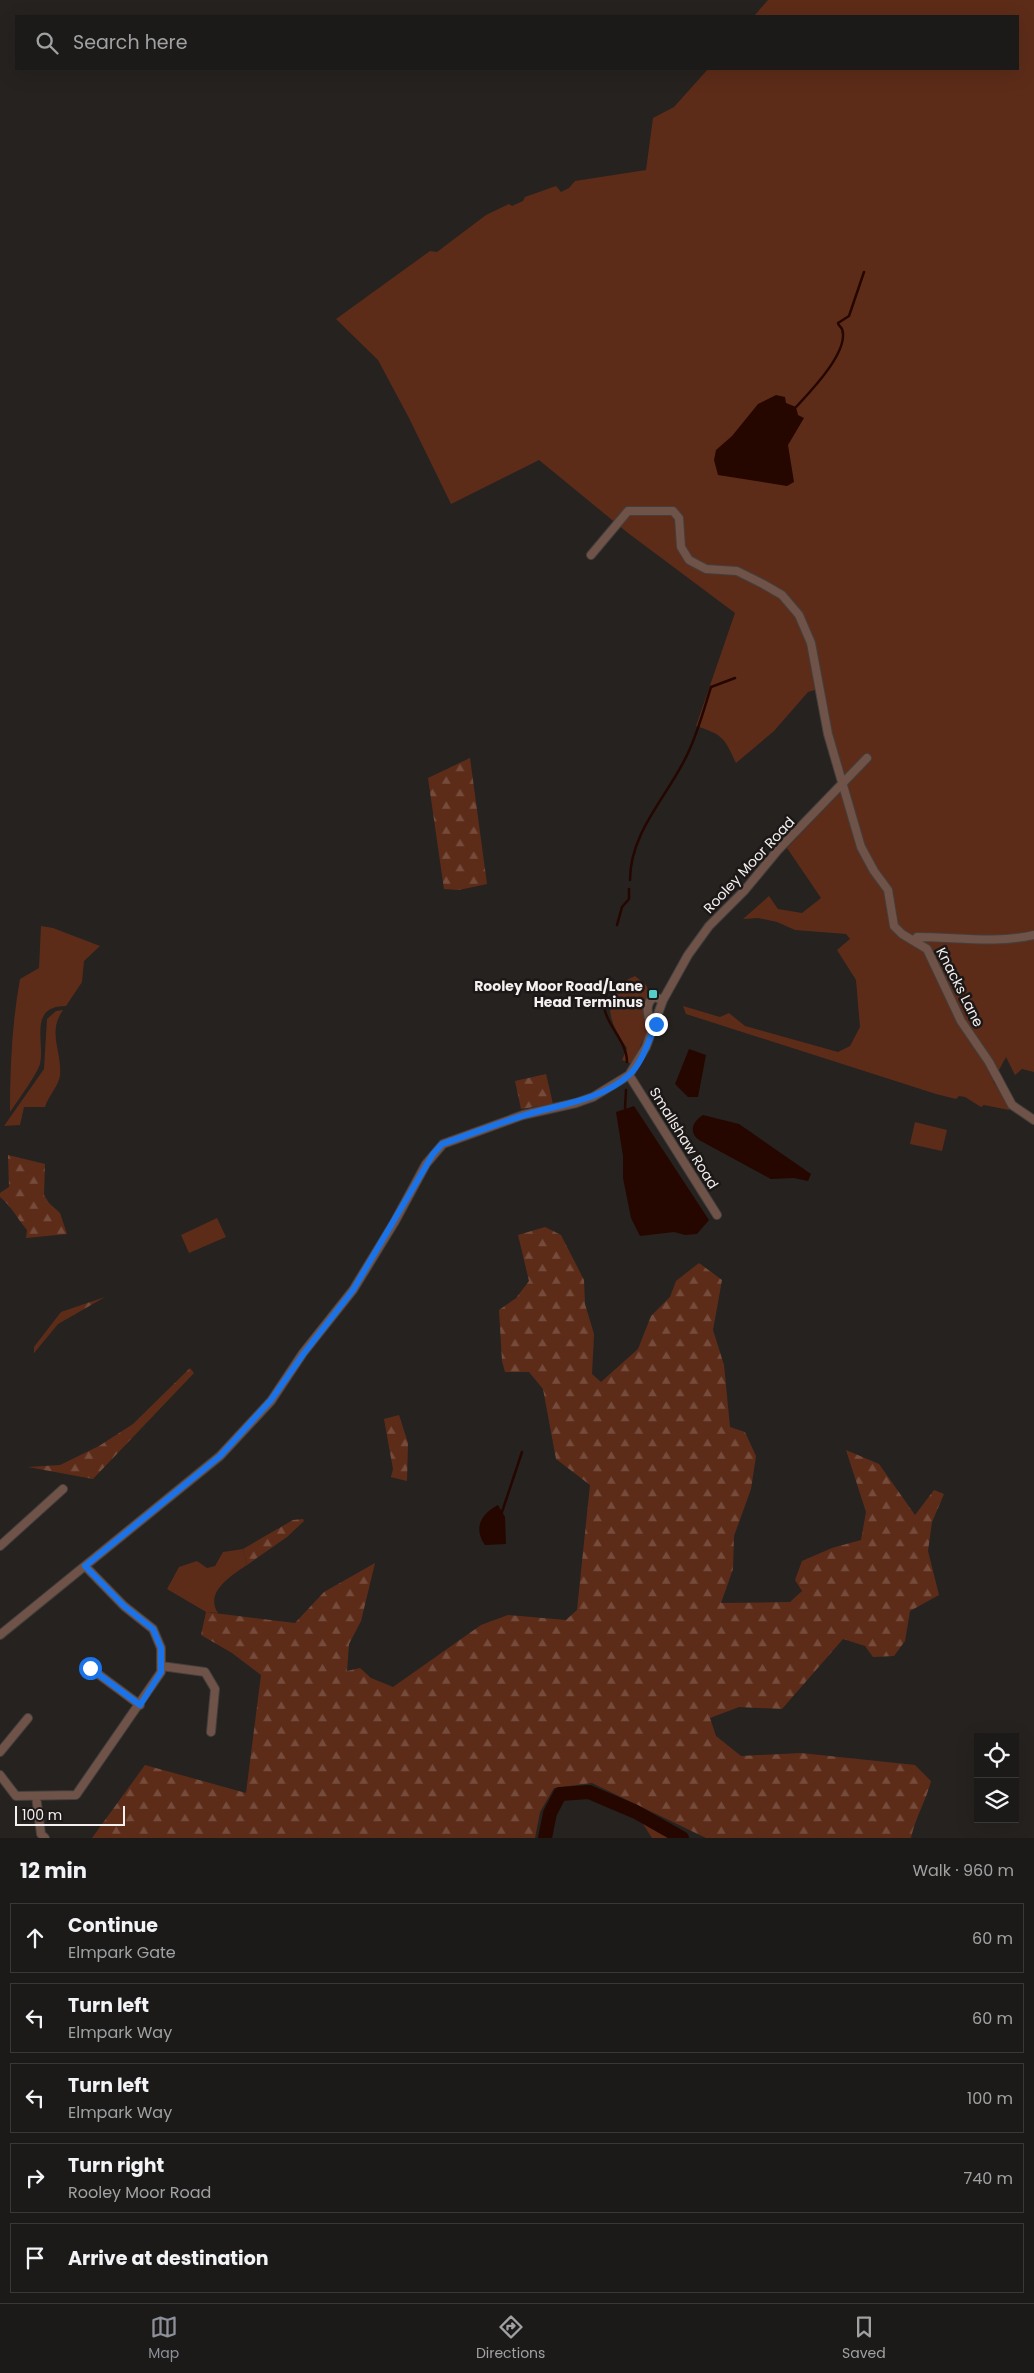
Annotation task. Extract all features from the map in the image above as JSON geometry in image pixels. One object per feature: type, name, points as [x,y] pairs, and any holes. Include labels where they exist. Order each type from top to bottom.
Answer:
[{"type":"street","name":"Knacks Lane","points":[[591,555],[628,511],[673,511],[678,518],[682,551],[689,560],[706,569],[737,572],[782,595],[799,615],[811,644],[828,734],[844,782],[861,847],[874,871],[888,890],[890,915],[894,926],[902,934],[927,949],[932,956],[961,1021],[988,1062],[1012,1105],[1034,1120]]},
{"type":"street","name":"Rooley Moor Road","points":[[0,1635],[220,1456],[271,1400],[304,1353],[353,1290],[394,1223],[426,1164],[442,1144],[523,1115],[576,1103],[593,1097],[629,1075],[646,1047],[664,1000],[688,955],[709,926],[867,758]]},
{"type":"street","points":[[914,940],[917,937],[998,940],[1034,935]]},
{"type":"street","points":[[656,1024],[649,1020],[648,1004],[654,997],[664,1000]]},
{"type":"street","name":"Smallshaw Road","points":[[629,1075],[718,1215]]},
{"type":"street","points":[[0,1546],[64,1489]]},
{"type":"street","points":[[0,1775],[16,1796],[76,1795],[161,1672],[161,1648],[153,1629],[124,1606],[85,1566]]},
{"type":"street","points":[[161,1666],[204,1672],[215,1689],[212,1732]]},
{"type":"street","points":[[90,1668],[140,1705]]},
{"type":"street","points":[[0,1752],[28,1718]]},
{"type":"street","points":[[36,1796],[40,1834],[44,1838]]},
{"type":"green space","points":[[768,0],[1034,0],[1034,1072],[1022,1069],[1015,1075],[1006,1057],[993,1081],[1009,1106],[1009,1110],[984,1105],[981,1107],[965,1097],[959,1096],[956,1099],[936,1094],[686,1014],[683,1006],[720,1017],[729,1013],[745,1026],[838,1052],[850,1046],[860,1027],[856,980],[837,950],[850,939],[846,934],[795,930],[777,922],[758,918],[743,919],[769,896],[778,909],[802,913],[821,898],[787,848],[849,783],[837,756],[822,688],[808,692],[774,731],[736,763],[722,738],[696,726],[735,613],[628,533],[539,460],[451,504],[378,360],[336,319],[430,251],[437,252],[486,215],[509,204],[512,206],[523,201],[525,197],[556,186],[561,192],[569,188],[575,181],[646,170],[653,118],[674,107],[707,70],[1019,70],[1019,15],[755,15]]},
{"type":"green space","points":[[470,758],[487,884],[459,890],[444,889],[428,778]]},
{"type":"green space","points":[[41,926],[53,928],[100,946],[84,961],[82,982],[66,1006],[54,1008],[42,1018],[40,1064],[10,1112],[12,1045],[20,979],[39,968]]},
{"type":"green space","points":[[635,976],[646,985],[650,994],[644,1002],[647,1032],[632,1064],[622,1060],[627,1048],[615,1028],[610,1008],[615,990]]},
{"type":"green space","points":[[63,1010],[56,1026],[56,1042],[60,1066],[58,1083],[45,1107],[24,1107],[20,1125],[4,1126],[44,1069],[47,1019],[56,1011]]},
{"type":"green space","points":[[546,1074],[553,1104],[521,1109],[515,1081]]},
{"type":"green space","points":[[915,1122],[947,1130],[942,1151],[910,1144]]},
{"type":"green space","points":[[8,1155],[45,1164],[44,1195],[49,1203],[60,1213],[67,1234],[26,1238],[27,1230],[0,1197],[0,1193],[9,1187]]},
{"type":"green space","points":[[217,1218],[226,1237],[189,1253],[181,1235]]},
{"type":"green space","points":[[545,1227],[561,1235],[584,1280],[585,1304],[594,1334],[592,1374],[601,1382],[638,1349],[651,1316],[670,1297],[676,1281],[699,1263],[722,1280],[713,1330],[724,1365],[730,1427],[745,1432],[756,1456],[751,1489],[734,1536],[733,1569],[721,1603],[790,1602],[802,1591],[795,1580],[802,1561],[832,1548],[861,1540],[866,1512],[846,1450],[879,1464],[915,1515],[934,1490],[944,1494],[932,1522],[928,1551],[939,1595],[910,1611],[905,1641],[894,1656],[873,1657],[865,1646],[843,1639],[782,1709],[739,1707],[710,1718],[716,1736],[741,1756],[801,1753],[915,1765],[931,1781],[911,1838],[706,1838],[592,1783],[554,1788],[540,1812],[535,1838],[92,1838],[145,1765],[246,1793],[261,1675],[232,1653],[201,1635],[206,1612],[295,1623],[324,1592],[375,1563],[361,1621],[349,1644],[347,1671],[360,1668],[371,1678],[393,1687],[481,1625],[508,1615],[566,1620],[577,1610],[590,1485],[556,1459],[543,1389],[529,1372],[505,1372],[502,1361],[499,1310],[516,1298],[529,1281],[518,1235]]},
{"type":"green space","points":[[105,1297],[58,1324],[34,1353],[34,1347],[61,1312]]},
{"type":"green space","points":[[190,1368],[194,1373],[93,1479],[28,1467],[60,1465],[99,1446],[133,1424]]},
{"type":"green space","points":[[399,1415],[408,1443],[407,1481],[391,1477],[393,1469],[384,1419]]},
{"type":"green space","points":[[303,1519],[304,1521],[287,1537],[247,1565],[243,1549],[293,1520]]},
{"type":"green space","points":[[243,1549],[247,1565],[228,1579],[217,1591],[215,1605],[218,1613],[206,1612],[167,1589],[179,1567],[197,1561],[207,1568],[215,1566],[223,1552]]},
{"type":"green space","points":[[640,1819],[674,1838],[652,1838]]},
{"type":"shaded area","points":[[776,395],[785,397],[786,403],[796,407],[798,415],[804,418],[788,445],[794,482],[787,486],[718,475],[714,460],[716,450],[732,436],[758,404]]},
{"type":"shaded area","points":[[689,1049],[706,1055],[698,1097],[688,1097],[675,1084]]},
{"type":"shaded area","points":[[634,1106],[709,1220],[697,1234],[685,1235],[674,1232],[640,1236],[631,1218],[623,1178],[623,1156],[616,1112]]},
{"type":"shaded area","points":[[703,1115],[739,1124],[811,1174],[808,1181],[794,1178],[771,1179],[699,1140],[694,1134],[693,1127],[694,1123]]},
{"type":"shaded area","points":[[498,1505],[505,1517],[506,1544],[485,1545],[481,1539],[479,1527],[483,1517]]},
{"type":"waterway","points":[[796,407],[819,382],[835,359],[843,338],[842,329],[838,323],[849,316],[864,272]]},
{"type":"waterway","points":[[630,880],[636,845],[643,829],[688,753],[698,729],[711,687],[735,678]]},
{"type":"waterway","points":[[617,925],[622,907],[629,899],[629,889]]},
{"type":"waterway","points":[[610,988],[605,998],[604,1007],[611,1025],[622,1042],[627,1062]]},
{"type":"waterway","points":[[625,1108],[626,1090]]},
{"type":"waterway","points":[[502,1512],[522,1452]]},
{"type":"waterway","points":[[545,1838],[550,1813],[560,1794],[589,1792],[636,1812],[682,1838]]},
{"type":"place","name":"Rooley Moor Road/Lane Head Terminus","points":[[653,994]]},
{"type":"route","points":[[90,1668],[140,1705],[161,1672],[161,1648],[153,1629],[124,1606],[85,1566],[220,1456],[271,1400],[304,1353],[353,1290],[433,1154],[442,1144],[523,1115],[576,1103],[593,1097],[629,1075],[646,1047],[656,1024]]}]
